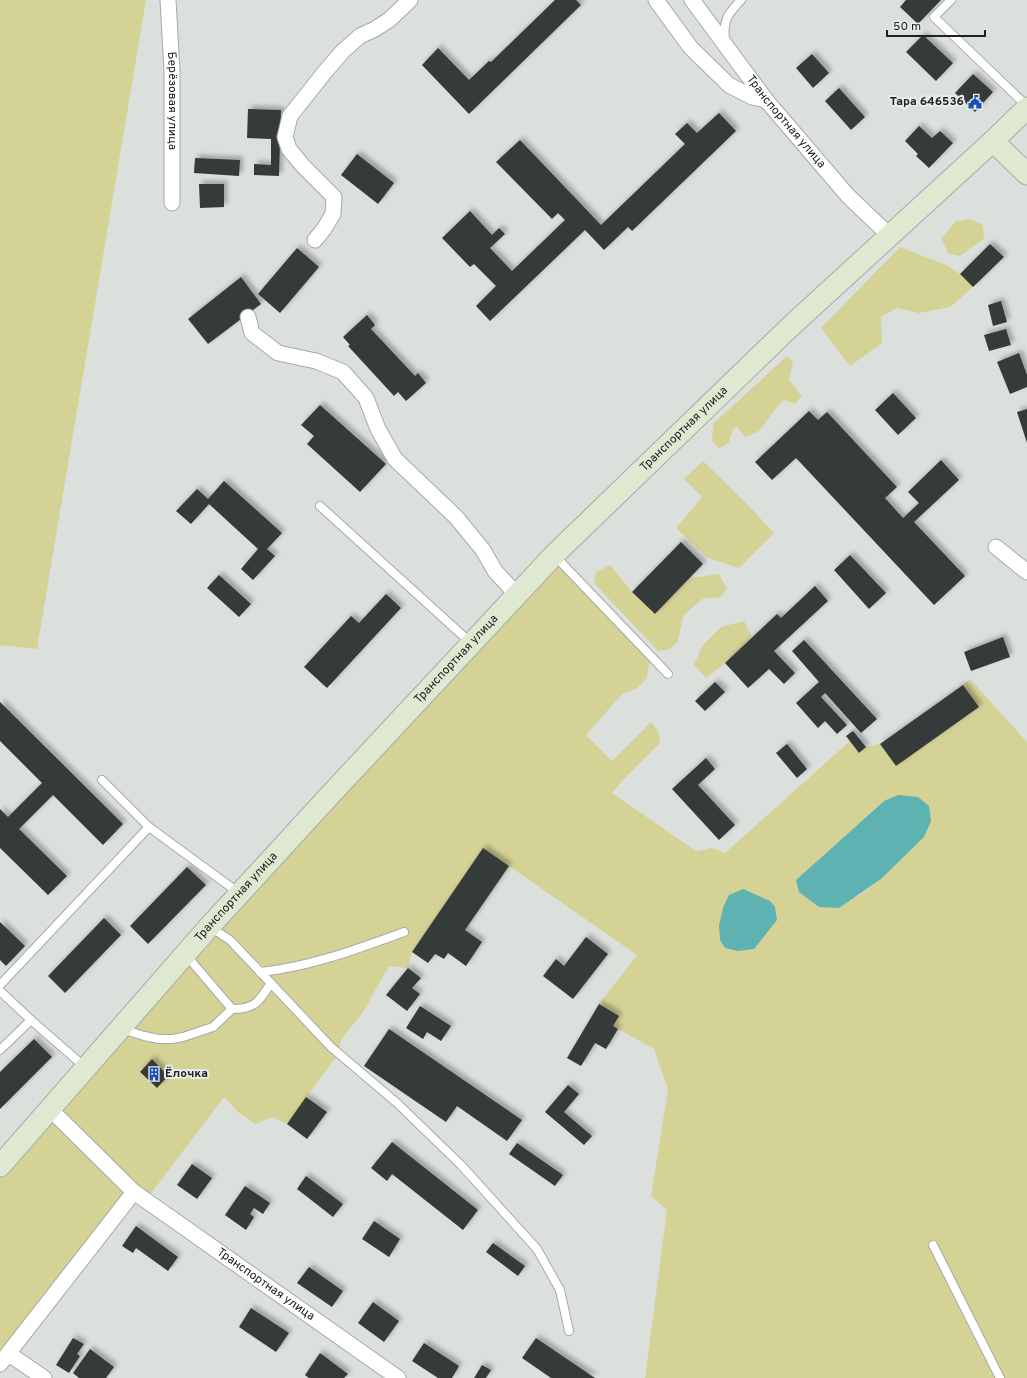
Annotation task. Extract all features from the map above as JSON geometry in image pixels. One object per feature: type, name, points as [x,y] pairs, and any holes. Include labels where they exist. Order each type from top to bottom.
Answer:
[{"type":"main road","name":"Транспортная улица","points":[[2,1161],[86,1069],[239,894],[554,555],[791,326],[993,141],[1027,107]]},
{"type":"main road","points":[[993,141],[1027,174]]},
{"type":"street","name":"Берёзовая улица","points":[[168,0],[172,71],[172,203]]},
{"type":"street","points":[[315,240],[333,214],[334,197],[289,150],[285,137],[290,116],[343,51],[360,36],[375,30],[389,20],[410,0]]},
{"type":"street","points":[[656,0],[691,48],[730,85],[752,97],[766,100]]},
{"type":"street","name":"Транспортная улица","points":[[692,0],[766,100],[848,196],[890,236]]},
{"type":"street","points":[[248,317],[252,332],[278,353],[316,361],[343,372],[366,398],[378,429],[395,459],[456,517],[483,550],[495,571],[517,595]]},
{"type":"street","points":[[996,547],[1027,572]]},
{"type":"street","name":"Транспортная улица","points":[[50,1109],[134,1192],[398,1378]]},
{"type":"street","points":[[44,1378],[4,1359],[134,1192]]},
{"type":"lane","points":[[726,46],[724,29],[729,12],[741,0]]},
{"type":"lane","points":[[951,0],[934,17],[1027,107]]},
{"type":"lane","points":[[320,506],[472,643]]},
{"type":"lane","points":[[554,555],[668,674]]},
{"type":"lane","points":[[102,780],[149,827],[239,894]]},
{"type":"lane","points":[[0,985],[149,827]]},
{"type":"lane","points":[[209,927],[230,940],[331,1047],[398,1103],[461,1165],[537,1249],[560,1290],[569,1331]]},
{"type":"lane","points":[[260,972],[298,966],[354,950],[404,932]]},
{"type":"lane","points":[[186,954],[232,1009]]},
{"type":"lane","points":[[122,1028],[144,1036],[159,1039],[183,1037],[212,1027],[232,1009],[243,1009],[250,1007],[257,1002],[271,983]]},
{"type":"lane","points":[[0,990],[86,1069]]},
{"type":"lane","points":[[0,1050],[31,1020]]},
{"type":"lane","points":[[933,1246],[1000,1378]]},
{"type":"shaded area","points":[[0,0],[146,0],[37,649],[0,645]]},
{"type":"shaded area","points":[[969,219],[983,225],[984,239],[960,256],[949,254],[941,239],[956,221]]},
{"type":"shaded area","points":[[900,247],[946,265],[960,274],[973,287],[950,307],[919,313],[897,308],[881,317],[882,343],[850,366],[821,328]]},
{"type":"shaded area","points":[[787,356],[793,362],[789,380],[802,396],[795,404],[784,400],[759,431],[745,437],[737,427],[733,429],[729,442],[719,449],[712,441],[713,424]]},
{"type":"shaded area","points":[[703,461],[774,533],[739,568],[708,558],[676,528],[702,497],[684,479]]},
{"type":"shaded area","points":[[554,555],[653,658],[649,664],[647,678],[637,688],[622,694],[586,735],[612,761],[651,722],[658,731],[660,743],[612,793],[696,851],[712,848],[725,853],[850,741],[859,753],[866,747],[880,744],[896,766],[979,707],[963,685],[970,679],[1027,742],[1027,1378],[645,1378],[667,1210],[651,1196],[668,1089],[654,1049],[613,1026],[599,1004],[637,955],[483,848],[412,952],[408,968],[389,966],[363,1012],[341,1040],[339,1053],[287,1124],[273,1117],[255,1124],[238,1112],[224,1097],[146,1200],[134,1192],[0,1364],[0,1166]],"holes":[[[884,801],[924,837],[881,879],[857,897],[819,907],[799,892],[824,855]],[[152,1060],[168,1075],[156,1088],[140,1072]]]},
{"type":"shaded area","points":[[610,565],[632,592],[655,614],[690,578],[719,574],[727,589],[720,597],[702,599],[683,616],[678,642],[668,650],[658,651],[594,583],[596,572]]},
{"type":"shaded area","points":[[744,621],[752,637],[725,663],[706,678],[694,665],[702,646],[721,627]]},
{"type":"water","points":[[898,795],[918,797],[929,806],[931,821],[924,837],[881,879],[839,908],[819,907],[799,892],[796,880],[884,801]]},
{"type":"water","points":[[743,889],[770,901],[775,907],[777,920],[754,949],[738,951],[725,948],[720,940],[719,925],[723,908],[729,895]]},
{"type":"building","points":[[555,0],[576,0],[581,5],[469,114],[422,65],[438,48],[469,80],[489,61],[491,62]]},
{"type":"building","points":[[906,0],[941,0],[918,24],[900,7]]},
{"type":"building","points":[[923,35],[953,63],[936,81],[906,52]]},
{"type":"building","points":[[812,54],[829,73],[813,88],[796,68]]},
{"type":"building","points":[[973,74],[993,92],[975,112],[955,93]]},
{"type":"building","points":[[839,88],[865,117],[851,130],[825,101]]},
{"type":"building","points":[[248,109],[281,110],[279,176],[254,175],[254,164],[271,165],[271,139],[247,138]]},
{"type":"building","points":[[719,113],[736,131],[632,231],[628,227],[604,250],[585,230],[490,321],[476,306],[496,286],[474,264],[470,267],[442,238],[470,211],[492,235],[499,228],[505,234],[490,248],[512,271],[565,220],[558,213],[552,219],[496,162],[520,140],[601,225],[685,144],[675,134],[687,123],[697,133]]},
{"type":"building","points":[[919,126],[932,138],[940,131],[953,143],[929,168],[916,156],[918,154],[905,141]]},
{"type":"building","points":[[357,154],[394,183],[378,204],[341,175]]},
{"type":"building","points":[[195,158],[240,160],[239,176],[194,173]]},
{"type":"building","points":[[199,184],[224,184],[224,207],[200,208]]},
{"type":"building","points":[[990,244],[1004,257],[973,287],[960,274]]},
{"type":"building","points":[[297,248],[319,267],[280,313],[258,294]]},
{"type":"building","points":[[241,277],[261,304],[208,344],[188,319]]},
{"type":"building","points":[[1001,301],[1007,322],[993,326],[988,305]]},
{"type":"building","points":[[367,315],[375,325],[371,329],[415,376],[418,373],[426,383],[406,401],[398,392],[394,396],[348,346],[350,345],[343,337]]},
{"type":"building","points":[[1006,329],[1011,345],[989,351],[984,335]]},
{"type":"building","points":[[1019,353],[1027,375],[1027,387],[1010,394],[997,362]]},
{"type":"building","points":[[893,393],[916,418],[898,435],[875,410]]},
{"type":"building","points":[[320,405],[386,464],[360,492],[307,444],[314,436],[301,425]]},
{"type":"building","points":[[1027,409],[1027,443],[1017,412]]},
{"type":"building","points":[[809,411],[818,420],[827,412],[897,487],[885,498],[903,518],[919,503],[908,492],[941,460],[959,480],[914,522],[965,576],[934,605],[796,458],[772,480],[755,462]]},
{"type":"building","points":[[224,481],[282,533],[267,549],[275,556],[253,580],[241,569],[258,549],[209,504],[191,524],[176,511],[197,489],[208,499]]},
{"type":"building","points":[[681,542],[703,564],[655,614],[632,592]]},
{"type":"building","points":[[850,555],[886,593],[869,609],[834,570]]},
{"type":"building","points":[[219,575],[251,604],[239,617],[207,588]]},
{"type":"building","points":[[815,586],[828,601],[774,651],[795,673],[784,684],[769,669],[748,688],[725,663],[777,614],[781,618]]},
{"type":"building","points":[[386,594],[401,608],[327,688],[304,667],[351,616],[359,623]]},
{"type":"building","points":[[1003,637],[1010,657],[971,671],[964,652]]},
{"type":"building","points":[[804,640],[877,719],[861,733],[825,693],[821,697],[847,725],[837,734],[825,721],[818,728],[796,703],[819,682],[792,651]]},
{"type":"building","points":[[715,682],[725,692],[705,711],[695,701]]},
{"type":"building","points":[[963,685],[979,707],[896,766],[880,744]]},
{"type":"building","points":[[0,702],[123,824],[103,845],[53,795],[19,829],[67,876],[48,895],[0,848],[0,809],[8,817],[42,783],[0,741]]},
{"type":"building","points":[[853,731],[866,747],[859,753],[846,736]]},
{"type":"building","points":[[787,744],[807,769],[797,778],[776,753]]},
{"type":"building","points":[[706,758],[715,769],[698,785],[735,825],[719,840],[672,789]]},
{"type":"building","points":[[483,848],[509,866],[465,930],[482,942],[466,966],[448,953],[444,959],[435,954],[428,963],[412,952]]},
{"type":"building","points":[[187,867],[206,885],[148,944],[130,926]]},
{"type":"building","points":[[104,918],[121,935],[65,993],[48,976]]},
{"type":"building","points":[[0,922],[25,946],[6,966],[0,960]]},
{"type":"building","points":[[586,937],[608,954],[573,999],[543,976],[556,959],[564,966]]},
{"type":"building","points":[[408,968],[421,978],[412,988],[420,994],[407,1011],[386,995]]},
{"type":"building","points":[[599,1004],[619,1016],[613,1026],[618,1029],[606,1049],[595,1043],[581,1066],[567,1058]]},
{"type":"building","points":[[420,1006],[451,1026],[441,1041],[427,1032],[423,1039],[406,1028]]},
{"type":"building","points":[[389,1029],[522,1120],[507,1141],[457,1106],[446,1122],[364,1066]]},
{"type":"building","points":[[34,1039],[52,1057],[0,1109],[0,1072]]},
{"type":"building","name":"Ёлочка","points":[[152,1059],[168,1076],[157,1088],[140,1072]]},
{"type":"building","points":[[568,1085],[579,1094],[564,1112],[592,1136],[584,1145],[545,1112]]},
{"type":"building","points":[[306,1097],[327,1112],[307,1139],[287,1124]]},
{"type":"building","points":[[392,1142],[478,1210],[463,1230],[392,1174],[387,1181],[371,1168]]},
{"type":"building","points":[[517,1143],[563,1175],[555,1186],[509,1154]]},
{"type":"building","points":[[192,1164],[212,1178],[197,1199],[177,1185]]},
{"type":"building","points":[[306,1176],[343,1204],[333,1217],[297,1189]]},
{"type":"building","points":[[245,1186],[270,1203],[263,1214],[254,1208],[250,1214],[254,1217],[246,1230],[225,1215]]},
{"type":"building","points":[[374,1221],[400,1239],[389,1257],[362,1239]]},
{"type":"building","points":[[136,1226],[178,1257],[168,1271],[136,1248],[133,1253],[122,1246]]},
{"type":"building","points":[[493,1243],[525,1266],[518,1276],[486,1252]]},
{"type":"building","points":[[309,1267],[343,1291],[332,1307],[297,1283]]},
{"type":"building","points":[[373,1302],[399,1321],[384,1342],[358,1323]]},
{"type":"building","points":[[251,1308],[289,1333],[276,1352],[239,1327]]},
{"type":"building","points":[[73,1338],[84,1344],[77,1354],[80,1356],[69,1373],[56,1365]]},
{"type":"building","points":[[536,1338],[595,1378],[551,1378],[522,1358]]},
{"type":"building","points":[[424,1343],[459,1366],[452,1378],[438,1378],[412,1361]]},
{"type":"building","points":[[90,1349],[114,1367],[106,1378],[79,1378],[73,1373]]},
{"type":"building","points":[[320,1353],[348,1374],[344,1378],[309,1378],[305,1375]]},
{"type":"building","points":[[482,1365],[491,1370],[486,1378],[474,1378]]},
{"type":"place","name":"Тара 646536","points":[[975,102]]},
{"type":"place","name":"Ёлочка","points":[[154,1074]]}]
